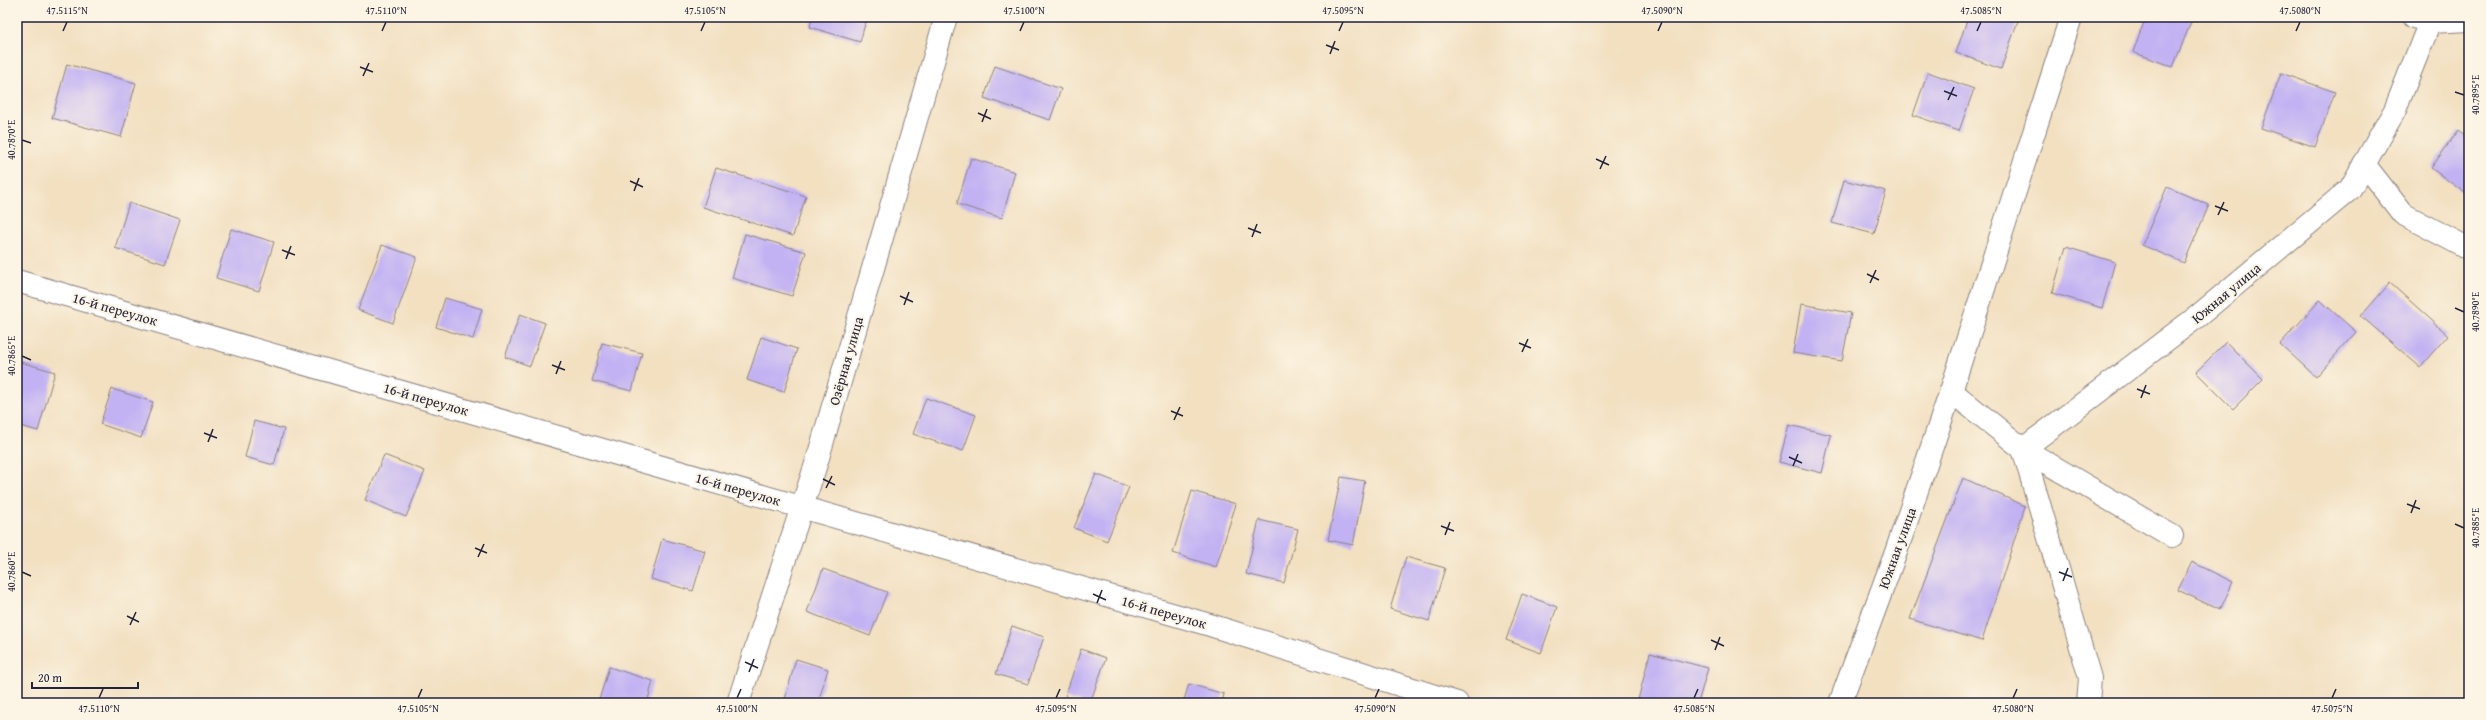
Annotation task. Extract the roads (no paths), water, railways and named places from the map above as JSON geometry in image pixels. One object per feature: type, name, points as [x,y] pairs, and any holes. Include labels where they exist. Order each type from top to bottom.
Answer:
[{"type":"street","name":"Озёрная улица","points":[[738,703],[803,508],[946,17]]},
{"type":"street","name":"Южная улица","points":[[1840,703],[1896,552],[1951,391],[2070,17]]},
{"type":"street","name":"Южная улица","points":[[2023,449],[2210,306],[2350,189],[2395,110],[2422,20]]},
{"type":"street","points":[[2422,20],[2469,20]]},
{"type":"street","points":[[2364,164],[2403,214],[2469,249]]},
{"type":"street","name":"16-й переулок","points":[[17,281],[1202,623],[1457,703]]},
{"type":"street","points":[[1951,391],[2023,449],[2172,536]]},
{"type":"street","points":[[2023,449],[2090,678],[2088,703]]}]
